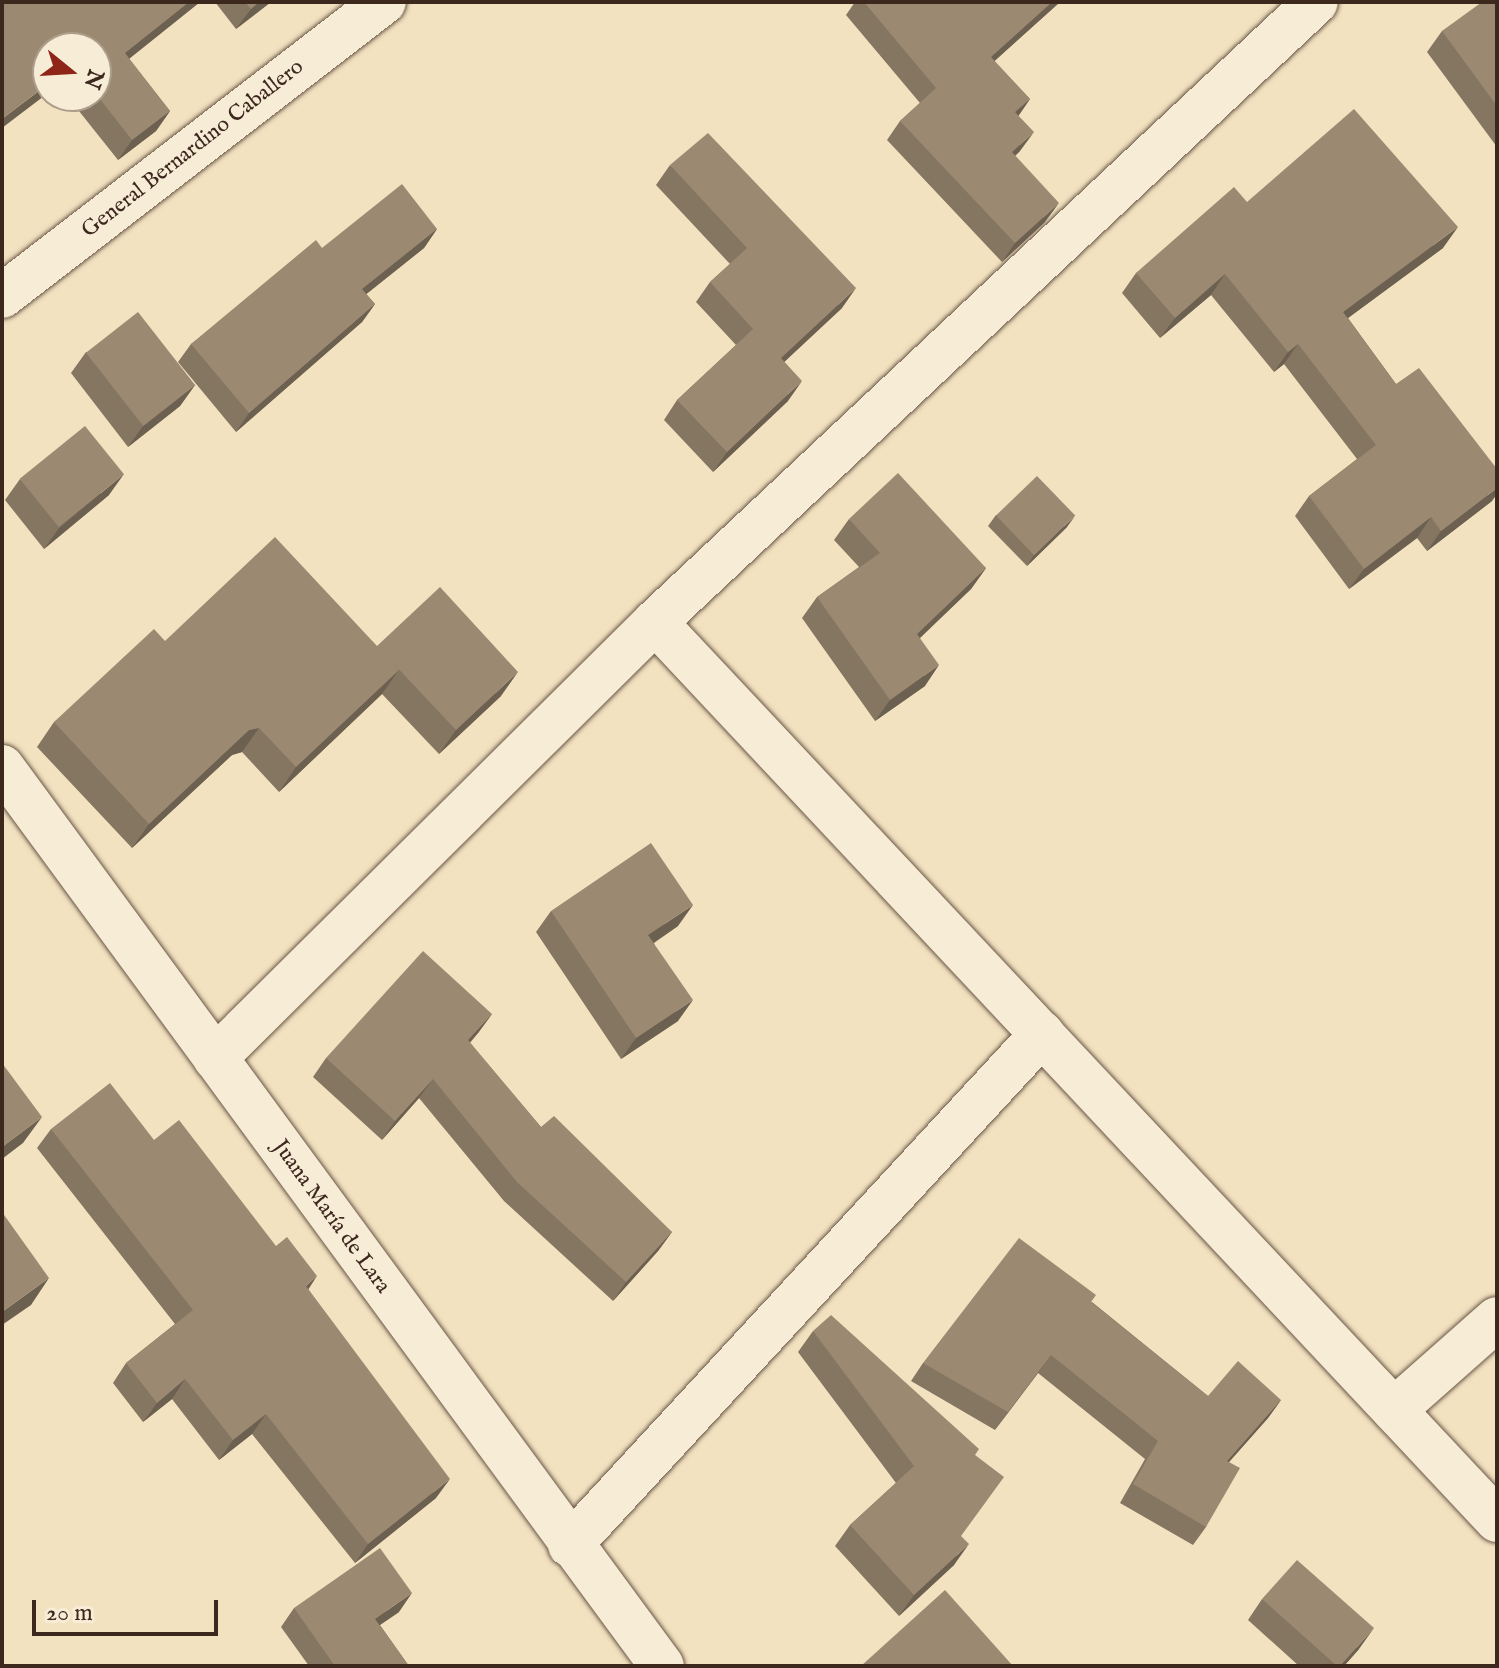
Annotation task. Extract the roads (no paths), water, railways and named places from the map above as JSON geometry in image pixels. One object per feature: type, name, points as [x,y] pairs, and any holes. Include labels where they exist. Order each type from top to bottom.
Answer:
[{"type":"street","name":"General Bernardino Caballero","points":[[2,296],[384,2]]},
{"type":"street","points":[[215,1058],[655,622],[1316,2]]},
{"type":"street","points":[[655,622],[1497,1520]]},
{"type":"street","name":"Juana María de Lara","points":[[2,767],[15,812],[215,1058],[570,1545],[662,1666]]},
{"type":"street","points":[[570,1545],[1042,1034]]},
{"type":"street","points":[[1394,1410],[1497,1319]]}]
